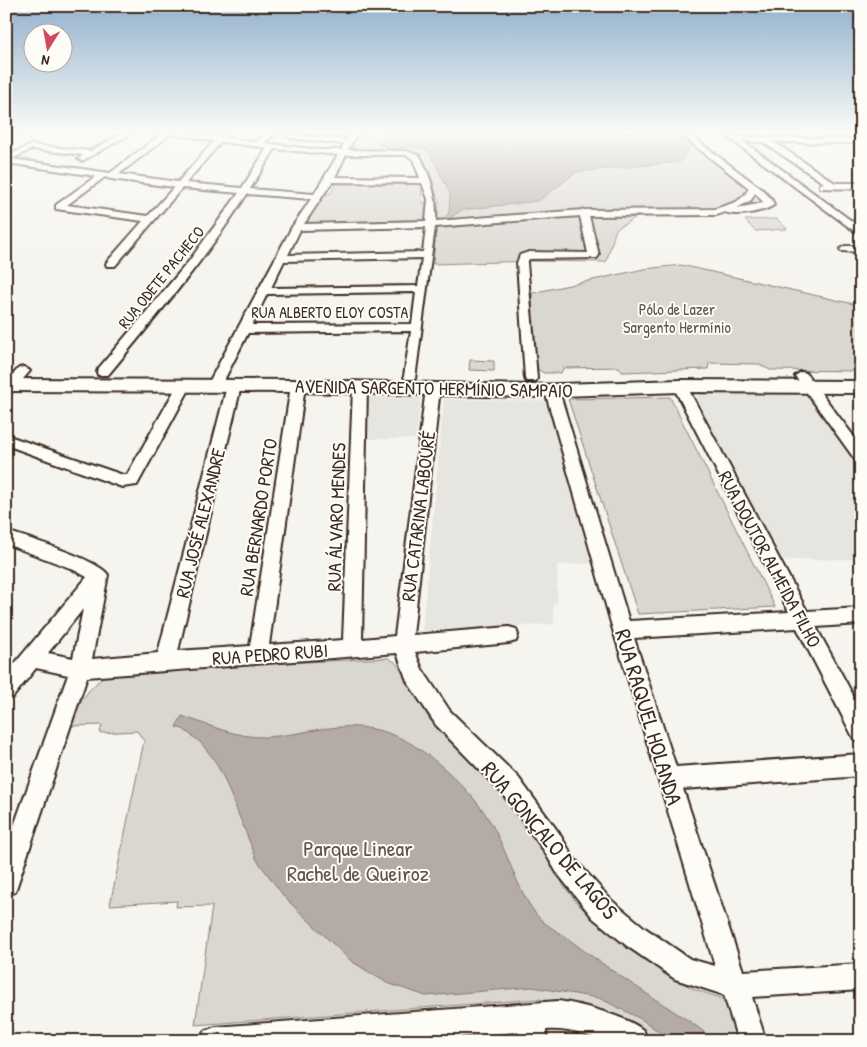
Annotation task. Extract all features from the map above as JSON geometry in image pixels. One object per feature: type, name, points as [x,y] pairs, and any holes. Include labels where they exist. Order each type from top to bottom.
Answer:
[{"type":"main road","name":"AVENIDA SARGENTO HERMÍNIO SAMPAIO","points":[[11,381],[103,372],[298,386],[552,390],[805,381],[861,376]]},
{"type":"main road","name":"AVENIDA SARGENTO HERMÍNIO SAMPAIO","points":[[11,381],[184,386],[223,382],[410,376],[805,381],[861,387]]},
{"type":"street","points":[[94,181],[59,207],[151,219]]},
{"type":"street","points":[[145,181],[181,186],[316,197]]},
{"type":"street","points":[[111,264],[185,181]]},
{"type":"street","name":"RUA ODETE PACHECO","points":[[103,372],[180,280],[253,181]]},
{"type":"street","points":[[243,328],[297,227],[327,181]]},
{"type":"street","points":[[410,376],[431,224],[432,199],[427,181],[420,181]]},
{"type":"street","points":[[297,227],[431,224],[584,213],[716,212],[750,210],[768,205],[768,199],[746,181]]},
{"type":"street","points":[[791,181],[861,233]]},
{"type":"street","points":[[826,181],[833,186]]},
{"type":"street","points":[[798,186],[861,186]]},
{"type":"street","points":[[716,212],[739,204],[748,198],[754,187]]},
{"type":"street","points":[[531,378],[522,263],[524,257],[529,255],[593,256],[584,213]]},
{"type":"street","points":[[845,249],[861,248]]},
{"type":"street","points":[[281,258],[426,255]]},
{"type":"street","points":[[262,291],[422,289]]},
{"type":"street","name":"RUA ALBERTO ELOY COSTA","points":[[243,328],[417,327]]},
{"type":"street","name":"RUA JOSÉ ALEXANDRE","points":[[166,661],[223,382],[243,328]]},
{"type":"street","points":[[805,381],[861,457]]},
{"type":"street","points":[[6,440],[122,481],[133,480],[184,386]]},
{"type":"street","name":"RUA BERNARDO PORTO","points":[[258,654],[298,386]]},
{"type":"street","name":"RUA ÁLVARO MENDES","points":[[352,648],[360,386]]},
{"type":"street","name":"RUA DOUTOR ALMEIDA FILHO","points":[[680,386],[861,732]]},
{"type":"street","name":"RUA CATARINA LABOURÉ","points":[[403,644],[433,388]]},
{"type":"street","name":"RUA RAQUEL HOLANDA","points":[[552,390],[622,630],[752,1041]]},
{"type":"street","points":[[6,537],[76,563],[99,575]]},
{"type":"street","points":[[6,690],[99,575]]},
{"type":"street","points":[[6,883],[80,669],[99,575]]},
{"type":"street","points":[[622,630],[861,616]]},
{"type":"street","name":"RUA PEDRO RUBI","points":[[32,658],[80,669],[509,635]]},
{"type":"street","name":"RUA GONÇALO DE LAGOS","points":[[403,644],[414,674],[443,718],[456,734],[510,785],[552,841],[565,865],[602,909],[636,937],[684,970],[734,985],[861,977]]},
{"type":"street","points":[[669,779],[861,765]]},
{"type":"street","points":[[215,1041],[532,1029],[558,1015],[576,1017],[606,1027],[634,1041]]},
{"type":"shaded area","points":[[444,181],[565,181],[538,201],[462,210],[448,219],[444,218],[449,213],[450,193]]},
{"type":"shaded area","points":[[803,390],[861,473],[861,559],[780,560],[696,397],[701,393]]},
{"type":"shaded area","points":[[368,391],[421,394],[416,439],[365,439]]},
{"type":"shaded area","points":[[444,399],[548,402],[596,563],[557,565],[557,603],[553,603],[554,624],[422,631]]},
{"type":"shaded area","points":[[182,716],[223,730],[255,737],[331,728],[362,727],[396,736],[421,750],[447,771],[471,795],[488,818],[521,890],[538,917],[613,971],[704,1032],[703,1041],[672,1041],[641,1019],[599,998],[532,987],[426,996],[387,983],[351,961],[285,898],[257,860],[223,776],[213,758],[200,742],[183,729],[176,727]]},
{"type":"green space","points":[[431,181],[739,181],[772,207],[649,210],[616,229],[606,262],[534,261],[433,264],[439,202]]},
{"type":"green space","points":[[332,182],[424,183],[426,189],[421,190],[423,202],[429,205],[427,222],[304,224],[325,195],[331,193],[335,185]]},
{"type":"green space","points":[[777,219],[787,229],[755,231],[745,220]]},
{"type":"green space","name":"Pólo de Lazer Sargento Hermínio","points":[[681,265],[858,305],[861,308],[861,371],[770,370],[759,364],[709,363],[708,369],[622,372],[619,367],[563,368],[561,373],[544,373],[533,367],[532,293],[644,269]]},
{"type":"green space","points":[[470,360],[494,361],[494,371],[469,370]]},
{"type":"green space","points":[[670,397],[775,607],[638,614],[568,399]]},
{"type":"green space","name":"Parque Linear Rachel de Queiroz","points":[[388,658],[395,662],[404,675],[430,720],[487,772],[538,837],[564,886],[578,904],[627,947],[693,989],[721,998],[727,1007],[738,1041],[652,1041],[630,1027],[574,1006],[539,999],[195,1025],[212,906],[176,907],[177,901],[110,905],[144,741],[137,731],[100,733],[102,725],[70,726],[77,709],[93,686],[107,675],[116,671]]}]
